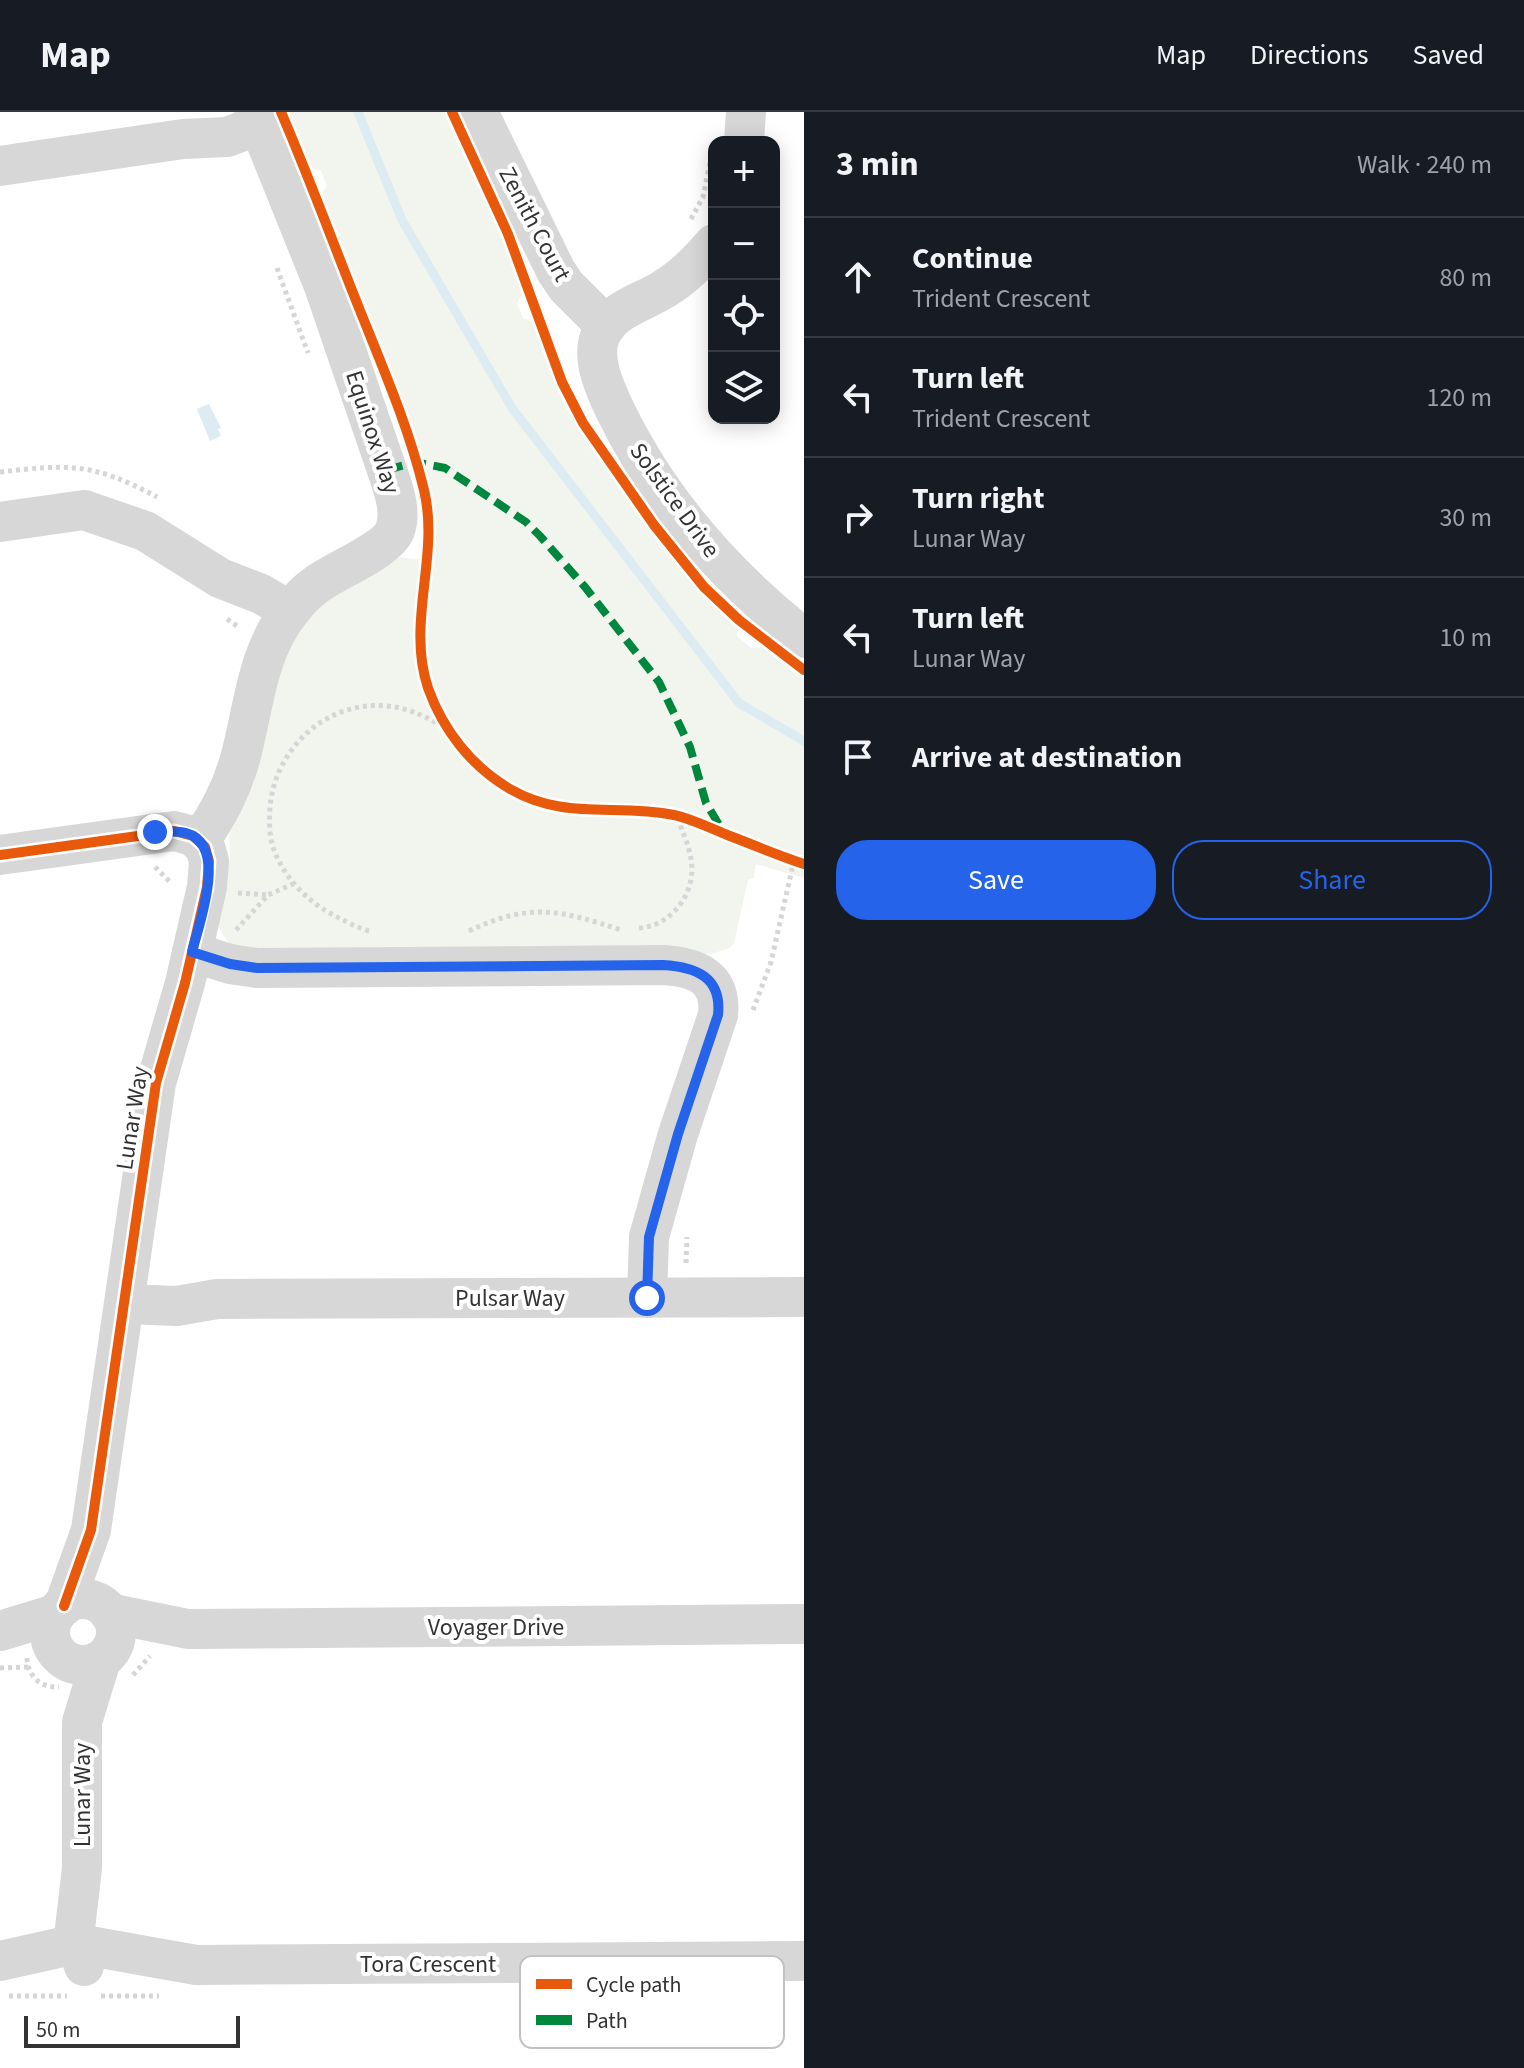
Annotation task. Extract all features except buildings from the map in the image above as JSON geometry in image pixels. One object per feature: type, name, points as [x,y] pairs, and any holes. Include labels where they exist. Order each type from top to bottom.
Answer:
[{"type":"street","name":"Zenith Court","points":[[478,112],[556,271],[566,286],[606,326]]},
{"type":"street","points":[[732,136],[746,112]]},
{"type":"street","points":[[0,166],[183,139],[249,116]]},
{"type":"street","name":"Equinox Way","points":[[200,841],[224,805],[240,759],[263,657],[257,617],[383,544],[395,532],[397,509],[387,470],[324,286],[249,116]]},
{"type":"street","points":[[606,326],[617,314],[682,277],[700,236]]},
{"type":"street","name":"Solstice Drive","points":[[606,326],[598,346],[602,379],[631,442],[650,473],[715,557],[768,610],[804,638]]},
{"type":"street","points":[[0,522],[84,510],[145,531],[220,578],[261,594],[257,617]]},
{"type":"street","points":[[0,855],[155,832],[185,832],[200,841]]},
{"type":"street","name":"Lunar Way","points":[[84,1953],[94,1938],[82,1868],[82,1722],[69,1637],[91,1530],[159,1071],[207,957],[208,853],[200,841]]},
{"type":"street","points":[[207,957],[257,968],[663,965],[699,973],[714,986],[718,994],[718,1015],[678,1134],[663,1195],[658,1298]]},
{"type":"street","name":"Pulsar Way","points":[[126,1292],[177,1306],[217,1299],[804,1297]]},
{"type":"street","name":"Voyager Drive","points":[[0,1631],[69,1637],[188,1629],[804,1624]]},
{"type":"street","name":"Tora Crescent","points":[[0,1961],[84,1953],[148,1976],[164,1975],[196,1965],[520,1963]]},
{"type":"street","name":"Tora Crescent","points":[[0,1971],[34,1975],[84,1953]]},
{"type":"street","name":"Tora Crescent","points":[[784,1961],[804,1961]]},
{"type":"path","points":[[700,236],[708,176]]},
{"type":"path","points":[[276,265],[308,354]]},
{"type":"path","points":[[0,472],[82,467],[121,477],[168,502]]},
{"type":"path","points":[[234,639],[257,617]]},
{"type":"path","points":[[375,933],[364,931],[325,911],[293,884],[273,849],[269,817],[277,775],[287,754],[299,740],[327,718],[369,706],[399,708],[420,714],[445,727]]},
{"type":"path","points":[[439,713],[453,738]]},
{"type":"path","points":[[672,814],[695,821]]},
{"type":"path","points":[[463,934],[497,918],[528,913],[558,911],[621,930],[645,928],[664,920],[677,909],[691,882],[691,856],[672,814]]},
{"type":"path","points":[[780,855],[804,864]]},
{"type":"path","points":[[207,957],[226,944],[268,895],[293,884]]},
{"type":"path","points":[[0,1668],[69,1637]]},
{"type":"shaded area","points":[[286,112],[446,112],[499,226],[523,293],[517,303],[523,318],[534,322],[558,390],[570,413],[674,560],[738,627],[737,636],[751,648],[762,647],[804,677],[804,878],[756,864],[754,878],[748,880],[734,943],[730,948],[711,954],[261,956],[229,944],[218,926],[230,858],[229,834],[237,818],[296,622],[388,556],[433,561],[430,505],[418,450],[321,196],[327,186],[321,171],[310,167]]},
{"type":"shaded area","points":[[209,404],[221,428],[218,429],[221,436],[210,441],[197,409]]},
{"type":"waterway","points":[[358,112],[402,220],[512,408],[739,703],[804,741]]},
{"type":"marked path","points":[[387,470],[415,462],[445,468],[526,522],[540,536],[585,587],[659,682],[690,747],[706,803],[724,833]]},
{"type":"cycle path","points":[[281,112],[386,376],[418,467],[428,515],[420,638],[422,663],[434,703],[450,732],[471,758],[496,780],[530,799],[571,808],[674,815],[804,864]]},
{"type":"cycle path","points":[[452,112],[508,234],[562,382],[583,423],[654,525],[704,587],[739,620],[804,670]]},
{"type":"cycle path","points":[[0,855],[174,831],[193,836],[205,847],[209,861],[207,887],[185,983],[156,1083],[91,1530],[64,1606]]},
{"type":"route","points":[[155,832],[185,832],[205,847],[209,861],[207,887],[192,952],[230,964],[257,968],[663,965],[690,969],[708,979],[718,994],[718,1015],[678,1134],[649,1237],[647,1298]]}]
